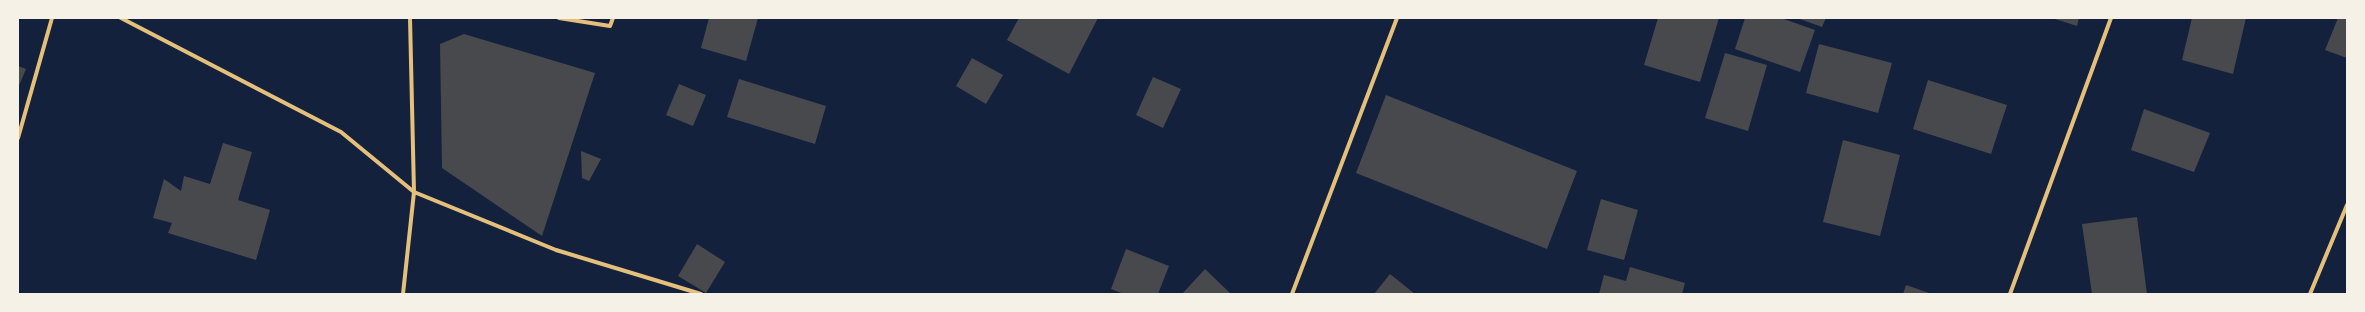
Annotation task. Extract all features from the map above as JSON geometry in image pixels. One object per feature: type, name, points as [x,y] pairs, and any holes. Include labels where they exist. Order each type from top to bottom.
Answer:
[{"type":"street","points":[[18,138],[52,18]]},
{"type":"street","points":[[121,18],[340,132],[414,192],[556,250],[701,294]]},
{"type":"street","points":[[403,294],[414,192],[410,18]]},
{"type":"street","points":[[559,18],[610,26],[613,18]]},
{"type":"street","points":[[1292,294],[1397,18]]},
{"type":"street","points":[[2010,294],[2111,18]]},
{"type":"street","points":[[2310,294],[2347,205]]},
{"type":"building","points":[[709,18],[758,18],[746,61],[701,48]]},
{"type":"building","points":[[1019,18],[1098,18],[1069,74],[1007,40]]},
{"type":"building","points":[[1658,18],[1719,18],[1700,82],[1644,65]]},
{"type":"building","points":[[1745,18],[1781,18],[1815,30],[1800,72],[1735,49]]},
{"type":"building","points":[[1797,18],[1826,18],[1822,27]]},
{"type":"building","points":[[2052,18],[2079,18],[2077,26]]},
{"type":"building","points":[[2192,18],[2246,18],[2233,74],[2182,60]]},
{"type":"building","points":[[2338,18],[2347,18],[2347,58],[2325,50]]},
{"type":"building","points":[[464,34],[595,73],[542,236],[442,168],[440,44]]},
{"type":"building","points":[[1819,44],[1892,63],[1878,113],[1806,93]]},
{"type":"building","points":[[1725,53],[1767,65],[1748,131],[1705,118]]},
{"type":"building","points":[[972,58],[1003,75],[986,104],[956,86]]},
{"type":"building","points":[[18,66],[26,69],[18,88]]},
{"type":"building","points":[[1153,77],[1181,89],[1163,128],[1136,115]]},
{"type":"building","points":[[739,79],[826,106],[815,144],[727,117]]},
{"type":"building","points":[[1928,80],[2007,105],[1991,154],[1913,129]]},
{"type":"building","points":[[679,84],[706,95],[693,126],[666,115]]},
{"type":"building","points":[[1386,95],[1577,171],[1547,249],[1356,173]]},
{"type":"building","points":[[2144,109],[2210,133],[2194,172],[2131,150]]},
{"type":"building","points":[[1843,140],[1900,155],[1880,236],[1823,222]]},
{"type":"building","points":[[223,143],[252,152],[238,200],[270,210],[256,260],[168,233],[172,223],[153,218],[164,179],[181,191],[184,176],[210,184]]},
{"type":"building","points":[[581,151],[601,159],[589,181],[582,178]]},
{"type":"building","points":[[1601,199],[1638,210],[1624,260],[1587,250]]},
{"type":"building","points":[[2137,217],[2147,294],[2092,294],[2082,224]]},
{"type":"building","points":[[697,244],[725,262],[706,293],[678,276]]},
{"type":"building","points":[[1126,249],[1169,266],[1158,294],[1124,294],[1111,289]]},
{"type":"building","points":[[1630,267],[1685,283],[1682,294],[1599,294],[1604,275],[1626,281]]},
{"type":"building","points":[[1205,269],[1231,294],[1182,294]]},
{"type":"building","points":[[1390,274],[1415,294],[1374,294]]},
{"type":"building","points":[[1906,285],[1932,294],[1903,294]]}]
